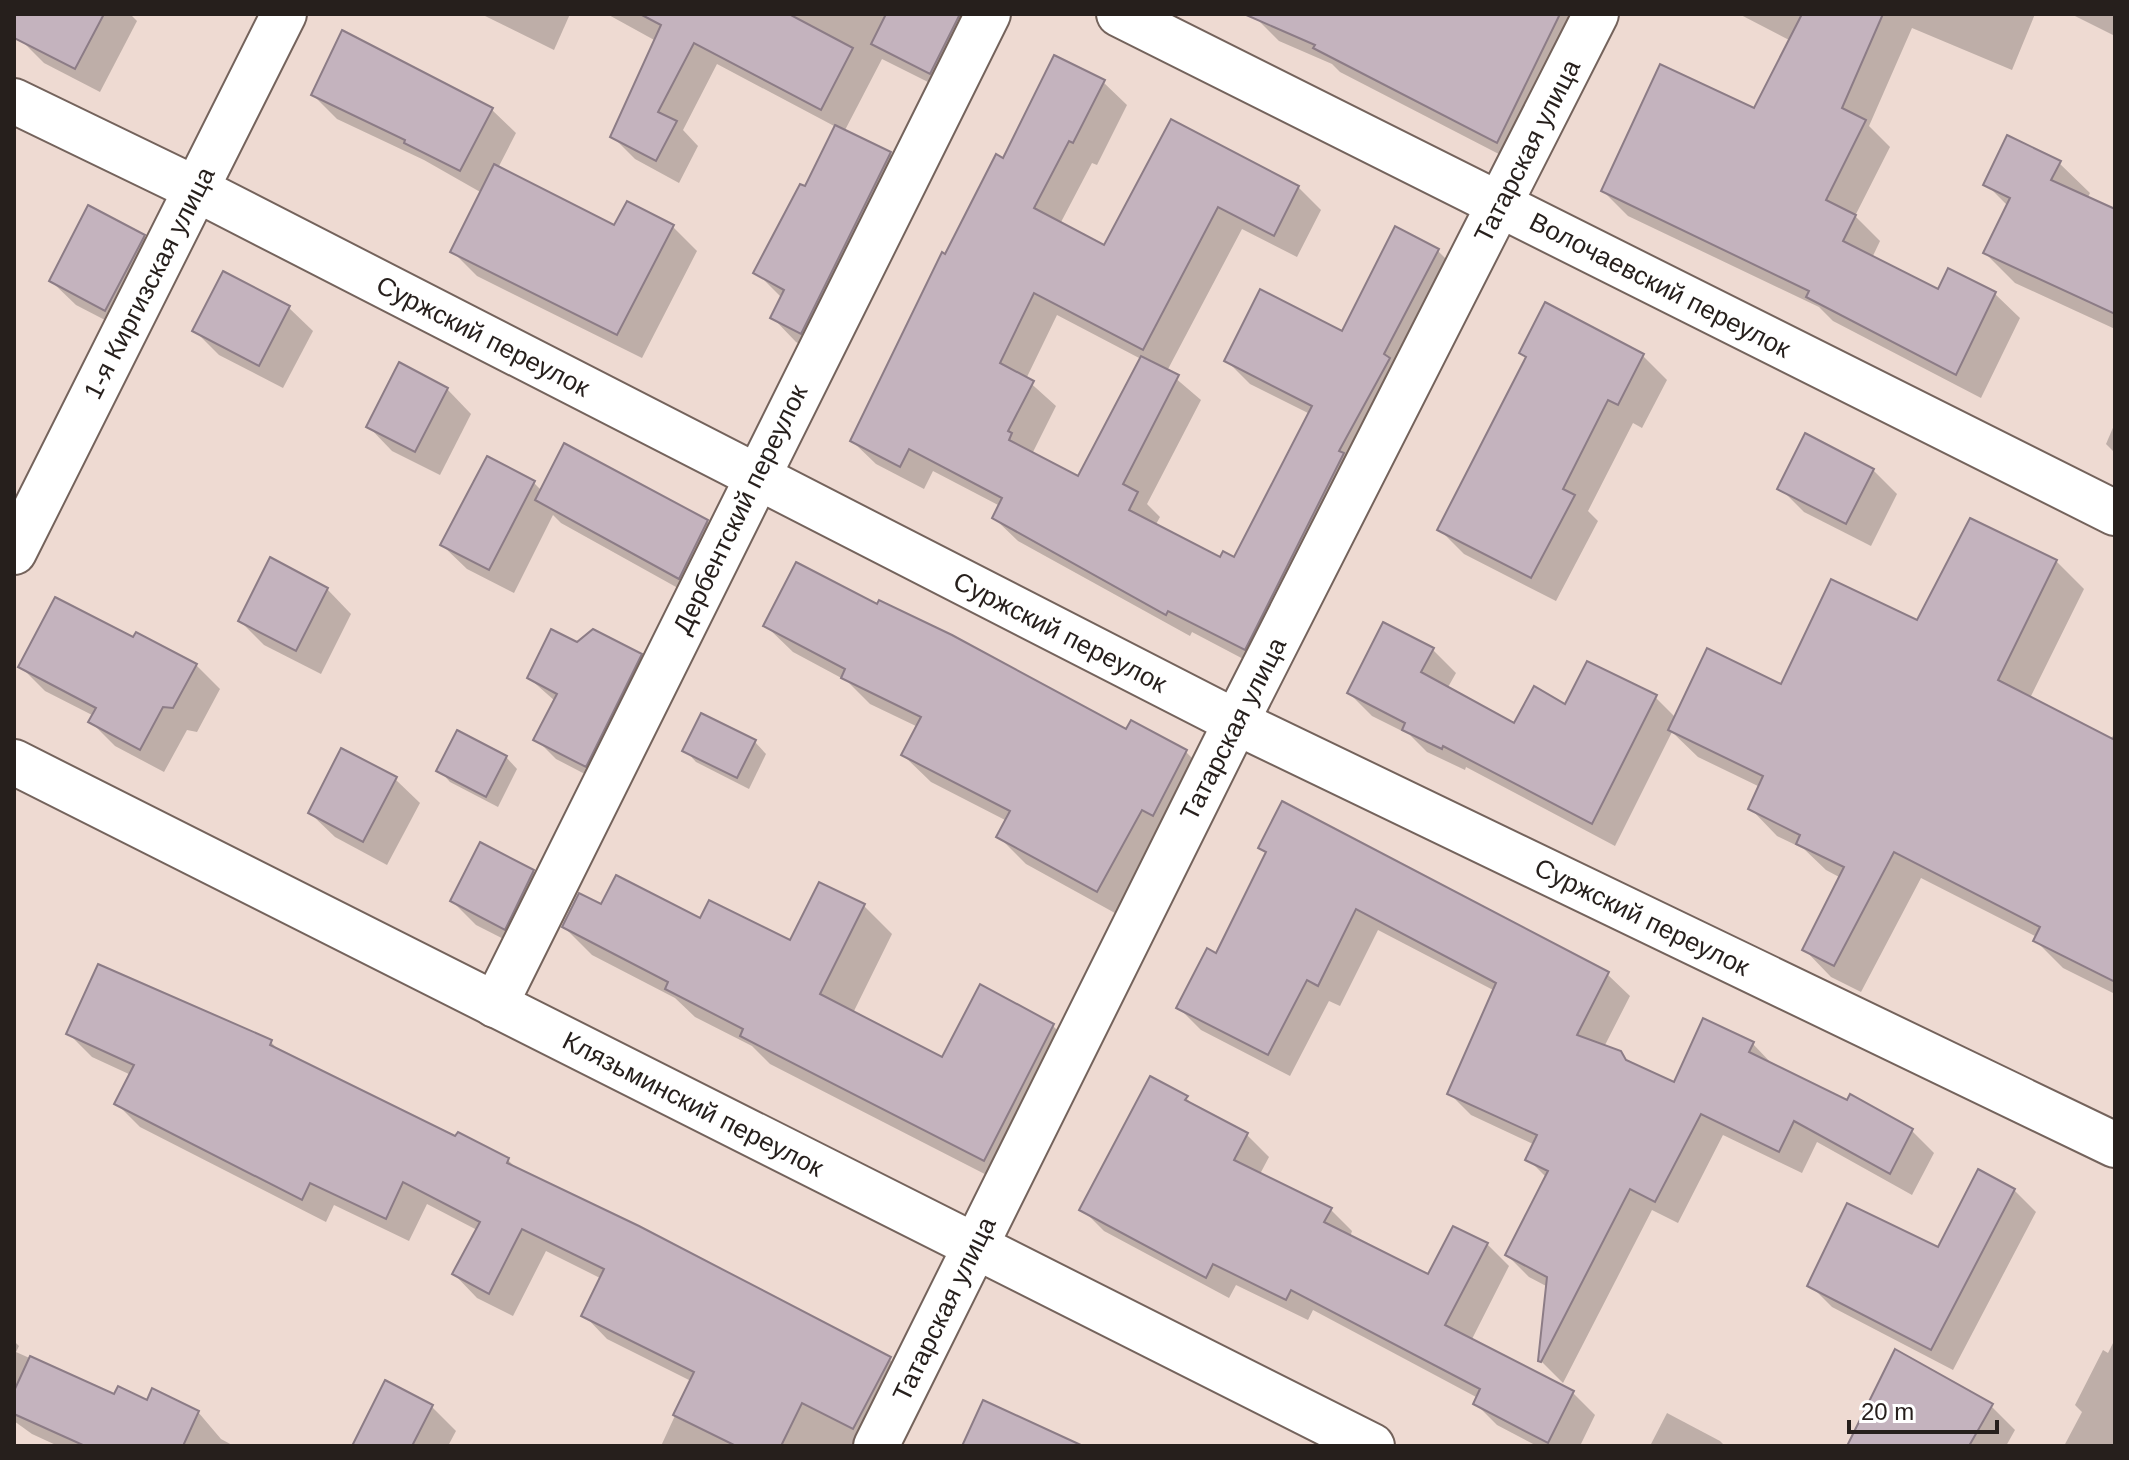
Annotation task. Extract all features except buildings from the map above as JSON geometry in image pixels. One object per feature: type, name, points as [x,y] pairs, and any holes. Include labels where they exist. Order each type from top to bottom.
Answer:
[{"type":"street","name":"1-я Киргизская улица","points":[[14,552],[284,14]]},
{"type":"street","name":"Дербентский переулок","points":[[495,1005],[988,14]]},
{"type":"street","name":"Волочаевский переулок","points":[[1119,14],[2115,513]]},
{"type":"street","name":"Татарская улица","points":[[876,1446],[1236,722],[1596,14]]},
{"type":"street","name":"Суржский переулок","points":[[14,101],[196,189],[1236,722],[2115,1145]]},
{"type":"street","name":"Клязьминский переулок","points":[[14,762],[1372,1446]]}]
